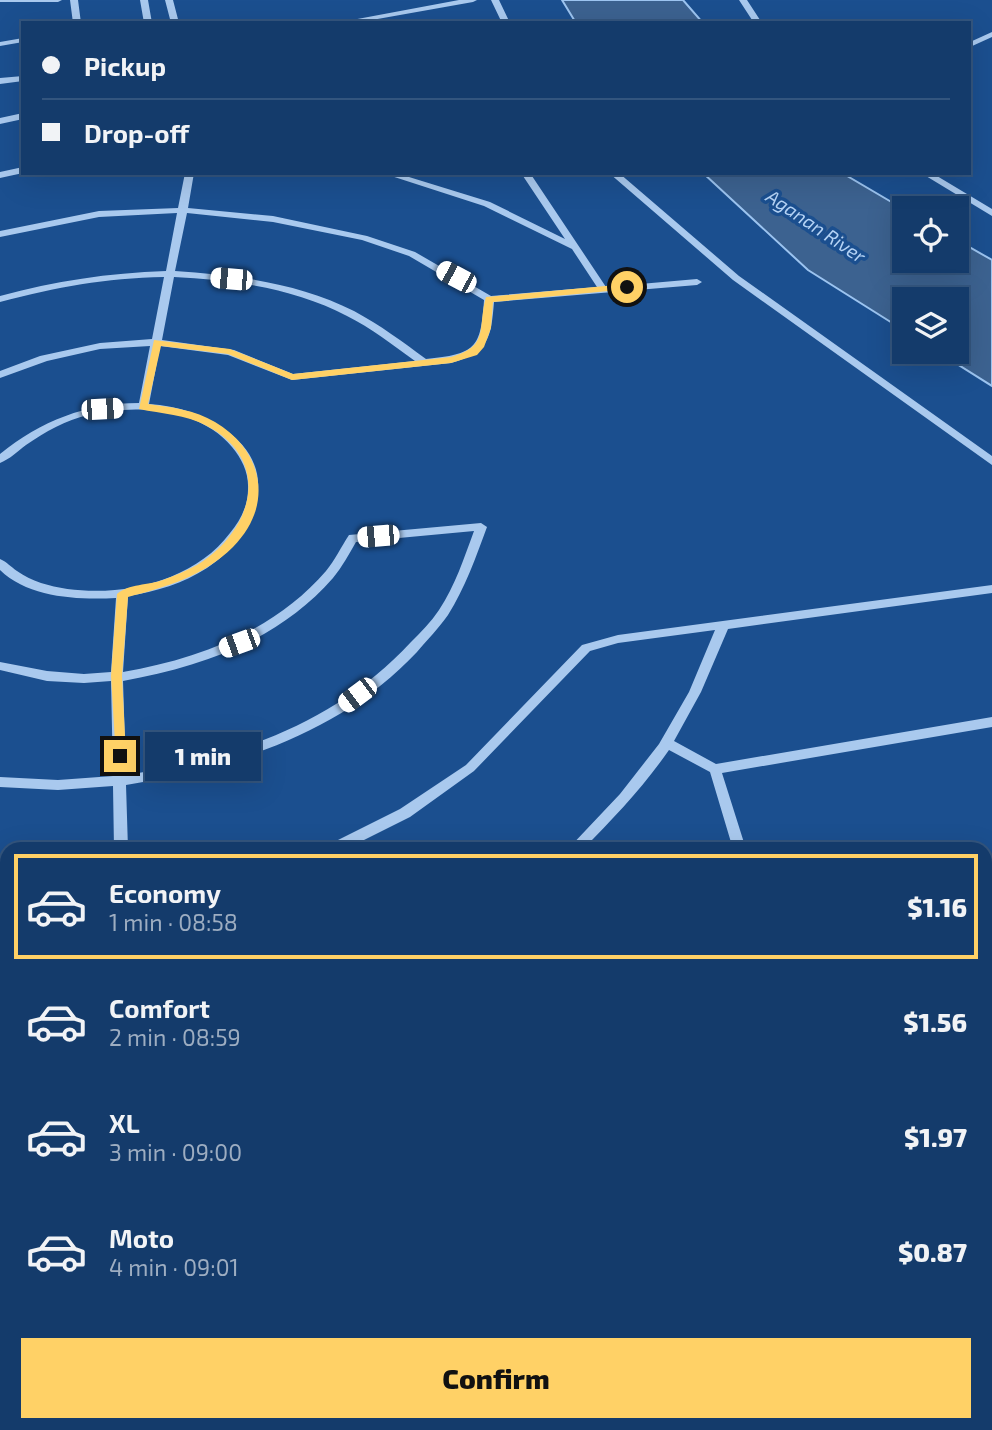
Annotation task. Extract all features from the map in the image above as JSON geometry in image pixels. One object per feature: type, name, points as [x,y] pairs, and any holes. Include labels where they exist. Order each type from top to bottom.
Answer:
[{"type":"street","points":[[0,0],[58,0]]},
{"type":"street","points":[[74,0],[77,21]]},
{"type":"street","points":[[144,0],[148,21]]},
{"type":"street","points":[[169,0],[174,21]]},
{"type":"street","points":[[351,21],[472,0]]},
{"type":"street","points":[[495,0],[505,21]]},
{"type":"street","points":[[743,0],[757,21]]},
{"type":"street","points":[[971,44],[992,34]]},
{"type":"street","points":[[0,44],[21,40]]},
{"type":"street","points":[[0,81],[21,78]]},
{"type":"street","points":[[0,121],[21,116]]},
{"type":"street","points":[[0,175],[21,170]]},
{"type":"street","points":[[143,407],[185,210],[190,175]]},
{"type":"street","points":[[393,175],[487,204],[573,247]]},
{"type":"street","points":[[526,175],[603,289]]},
{"type":"street","points":[[615,175],[736,278],[992,461]]},
{"type":"street","points":[[928,175],[992,213]]},
{"type":"street","points":[[0,234],[99,214],[185,210],[273,219],[365,238],[412,254],[489,299],[697,282]]},
{"type":"street","points":[[0,299],[25,291],[98,278],[172,274],[231,279],[287,290],[325,303],[384,332],[423,362]]},
{"type":"street","points":[[0,375],[44,358],[100,346],[157,342],[230,352],[292,377],[423,362],[474,353],[487,328],[489,299]]},
{"type":"street","points":[[0,459],[28,437],[63,419],[102,409],[143,407],[179,412],[200,419],[235,441],[250,464],[255,490],[248,517],[230,544],[201,567],[164,584],[122,594],[78,595],[37,586],[0,563]]},
{"type":"street","points":[[0,666],[49,676],[117,676],[180,664],[249,637],[289,613],[328,577],[353,538],[481,527],[465,575],[436,622],[393,668],[339,708],[273,742],[200,768],[121,783],[43,786],[0,782]]},
{"type":"street","points":[[348,842],[405,813],[470,768],[586,648],[618,639],[990,593]]},
{"type":"street","points":[[121,842],[117,676],[122,594]]},
{"type":"street","points":[[581,842],[616,809],[669,744],[701,685],[723,626]]},
{"type":"street","points":[[669,744],[715,769],[992,722]]},
{"type":"street","points":[[715,769],[738,842]]},
{"type":"water","points":[[562,0],[683,0],[701,21],[575,21]]},
{"type":"water","name":"Aganan River","points":[[705,175],[845,175],[892,202],[892,273],[969,273],[969,247],[992,260],[992,386],[957,364],[969,364],[969,287],[892,287],[892,323],[808,270]]},
{"type":"route","points":[[120,756],[117,676],[122,594],[164,584],[201,567],[230,544],[248,517],[255,490],[250,464],[235,441],[210,424],[179,412],[143,407],[157,342],[230,352],[262,362],[292,377],[451,360],[474,353],[481,345],[487,328],[489,299],[627,287]]}]
